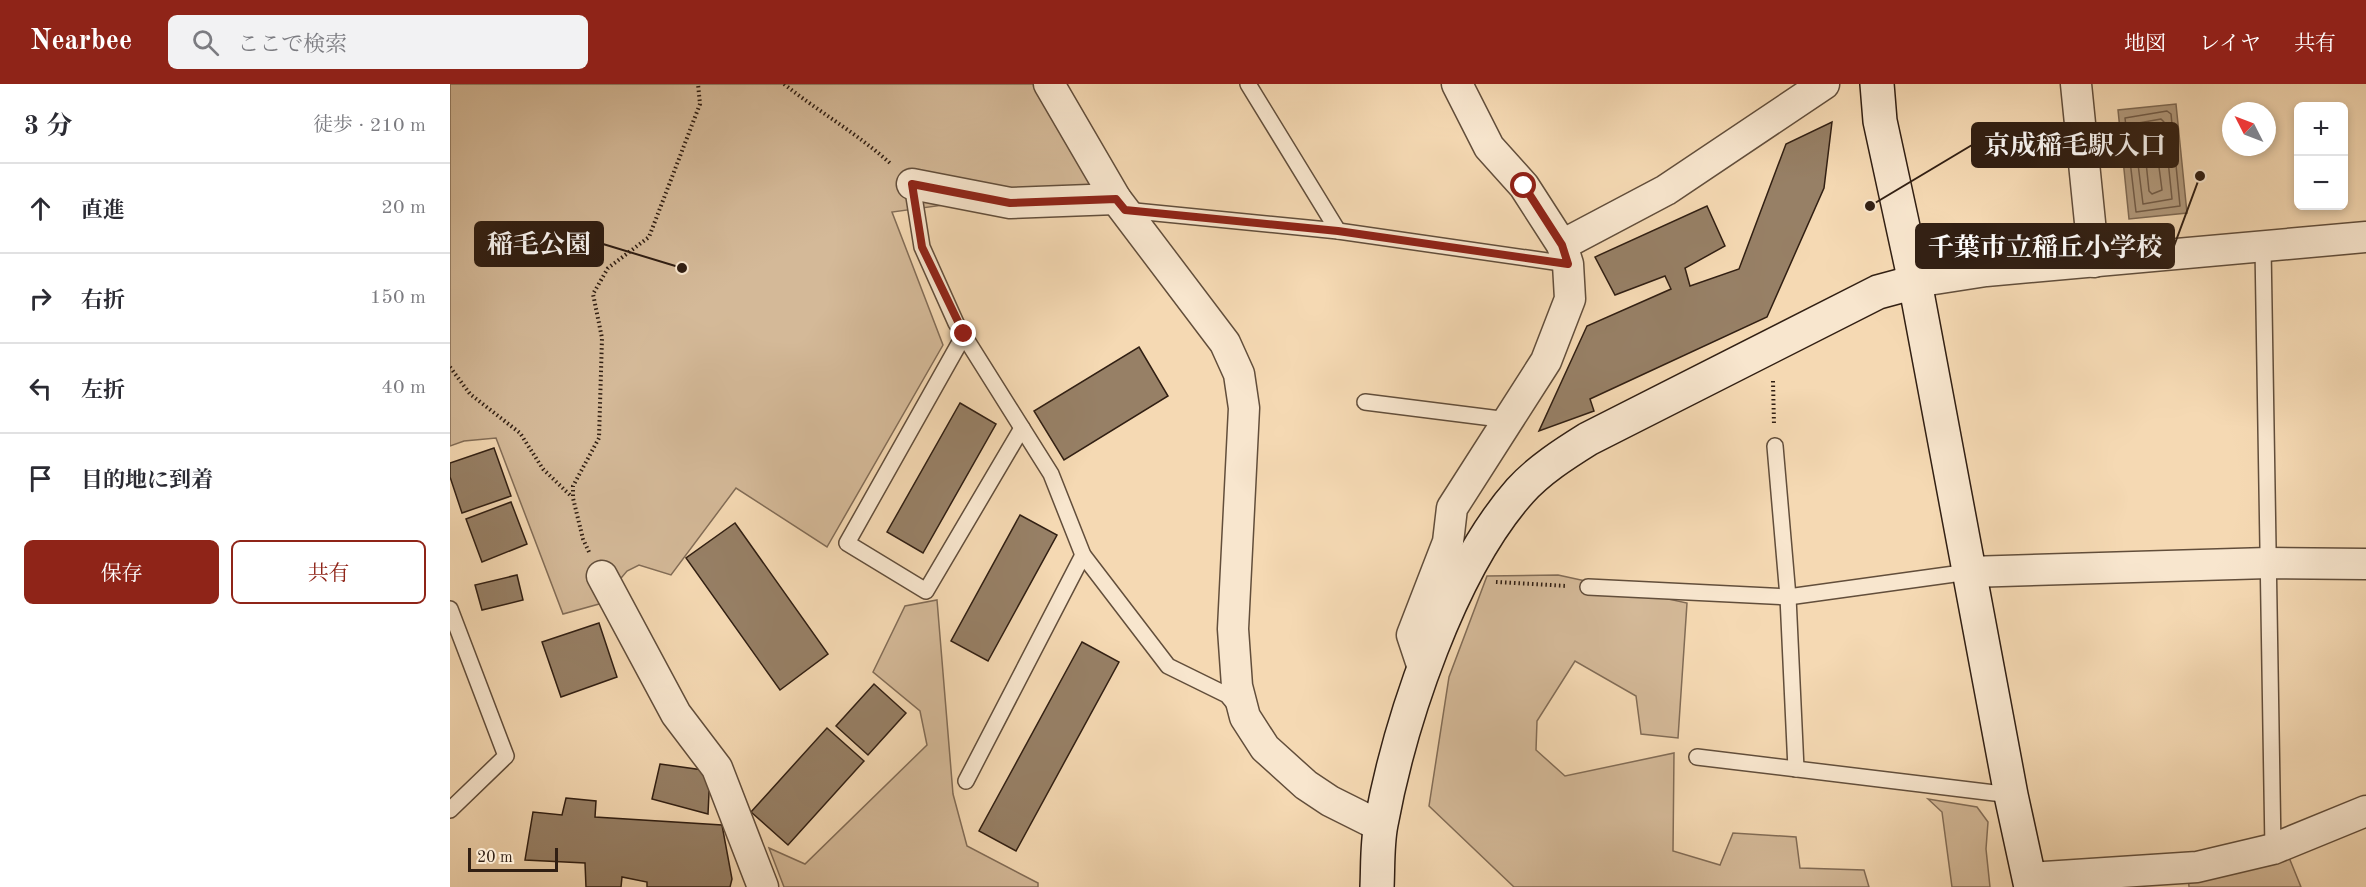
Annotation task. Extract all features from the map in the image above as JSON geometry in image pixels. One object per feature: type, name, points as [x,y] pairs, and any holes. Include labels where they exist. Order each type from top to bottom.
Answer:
[{"type":"street","points":[[1049,84],[1121,205],[1207,316],[1225,343],[1239,374],[1244,408],[1233,629],[1237,686],[1245,717],[1265,748],[1306,785],[1330,801],[1380,826]]},
{"type":"street","points":[[1424,671],[1412,635],[1448,542],[1452,508],[1546,361],[1570,299],[1565,254],[1524,186],[1490,147],[1457,84]]},
{"type":"street","points":[[1565,254],[1666,190],[1824,84]]},
{"type":"street","points":[[1877,84],[1880,121],[1914,282],[2011,795],[2031,882],[2197,867],[2273,849],[2366,811]]},
{"type":"street","points":[[2076,84],[2094,262]]},
{"type":"street","points":[[912,184],[1010,203],[1121,205]]},
{"type":"street","points":[[1377,887],[1380,826],[1408,715],[1424,671],[1462,580],[1495,521],[1521,490],[1555,460],[1588,439],[1878,292],[1914,282],[1986,271],[2366,237]]},
{"type":"street","points":[[1969,572],[2268,563],[2366,564]]},
{"type":"street","points":[[602,576],[676,714],[717,768],[763,887]]},
{"type":"lane","points":[[1248,84],[1338,231]]},
{"type":"lane","points":[[912,184],[922,247],[964,334],[1051,474],[1083,555],[1168,666],[1227,694],[1245,717]]},
{"type":"lane","points":[[1121,205],[1338,231],[1565,254]]},
{"type":"lane","points":[[2263,247],[2273,849]]},
{"type":"lane","points":[[964,334],[847,543],[926,591],[1022,428]]},
{"type":"lane","points":[[1365,402],[1508,420]]},
{"type":"lane","points":[[1775,446],[1788,597],[1796,769]]},
{"type":"lane","points":[[966,781],[1083,555]]},
{"type":"lane","points":[[1588,587],[1788,597],[1969,572]]},
{"type":"lane","points":[[450,609],[506,756],[450,810]]},
{"type":"lane","points":[[1696,757],[2011,795]]},
{"type":"path","points":[[602,576],[583,539],[573,498],[573,486],[599,438],[602,338],[593,294],[608,267],[649,237],[700,104],[698,84]]},
{"type":"path","points":[[784,84],[819,113],[870,145],[912,184]]},
{"type":"path","points":[[1771,346],[1775,446]]},
{"type":"path","points":[[450,367],[470,394],[520,433],[543,469],[573,498]]},
{"type":"path","points":[[1462,580],[1588,587]]},
{"type":"shaded area","points":[[450,84],[1038,84],[1095,191],[1045,191],[892,212],[943,345],[827,547],[736,488],[671,575],[639,565],[627,571],[599,604],[563,614],[496,438],[464,441],[450,446]]},
{"type":"shaded area","points":[[1558,575],[1687,603],[1678,738],[1641,734],[1636,696],[1575,661],[1537,721],[1536,750],[1565,776],[1674,753],[1673,851],[1720,865],[1733,833],[1796,837],[1800,868],[1864,870],[1869,887],[1514,887],[1429,806],[1449,677],[1487,576]]},
{"type":"shaded area","points":[[937,600],[953,794],[967,846],[1038,883],[1038,887],[784,887],[769,848],[805,864],[927,745],[920,711],[873,672],[905,606]]},
{"type":"shaded area","points":[[1928,799],[1977,807],[1988,822],[1986,849],[1990,887],[1952,887],[1942,812]]},
{"type":"shaded area","points":[[2288,855],[2301,887],[2189,887],[2188,873]]},
{"type":"water","points":[[2176,104],[2187,213],[2129,219],[2118,110]]},
{"type":"building","points":[[1832,122],[1824,188],[1767,317],[1590,399],[1594,411],[1539,431],[1587,326],[1671,289],[1665,276],[1615,295],[1595,257],[1707,206],[1725,246],[1685,268],[1690,286],[1739,269],[1786,144]]},
{"type":"building","points":[[1139,347],[1168,396],[1064,460],[1034,411]]},
{"type":"building","points":[[960,403],[996,424],[923,553],[887,532]]},
{"type":"building","points":[[494,448],[511,496],[462,513],[450,477],[450,463]]},
{"type":"building","points":[[511,502],[527,544],[482,562],[466,519]]},
{"type":"building","points":[[1020,515],[1057,535],[988,661],[951,641]]},
{"type":"building","points":[[735,523],[828,654],[780,690],[686,558]]},
{"type":"building","points":[[517,575],[523,600],[482,610],[475,585]]},
{"type":"building","points":[[599,623],[617,677],[561,697],[542,642]]},
{"type":"building","points":[[1082,642],[1119,662],[1016,851],[979,831]]},
{"type":"building","points":[[874,684],[906,713],[868,755],[836,726]]},
{"type":"building","points":[[827,728],[864,761],[788,845],[751,812]]},
{"type":"building","points":[[660,764],[710,771],[708,814],[652,799]]},
{"type":"building","points":[[566,798],[596,801],[595,817],[722,825],[732,879],[730,887],[647,887],[647,882],[622,877],[621,887],[586,887],[585,863],[525,860],[533,812],[562,815]]},
{"type":"place","name":"千葉市立稲丘小学校","points":[[2200,176]]},
{"type":"place","name":"京成稲毛駅入口","points":[[1870,206]]},
{"type":"place","name":"稲毛公園","points":[[682,268]]},
{"type":"route","points":[[964,334],[956,323],[922,247],[912,184],[1010,203],[1116,199],[1125,210],[1338,231],[1568,264],[1562,245],[1524,186]]}]
